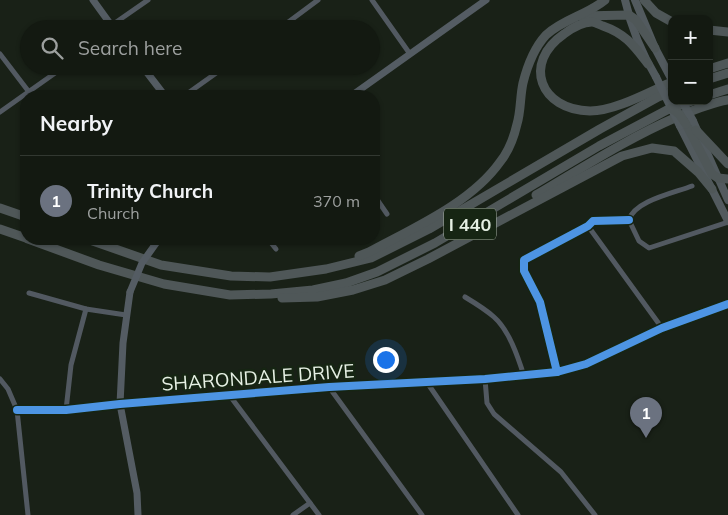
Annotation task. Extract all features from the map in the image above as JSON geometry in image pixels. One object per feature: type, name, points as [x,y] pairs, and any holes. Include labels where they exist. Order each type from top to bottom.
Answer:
[{"type":"highway","points":[[326,269],[369,252],[432,217],[481,184],[501,162],[510,144],[521,106],[523,83],[537,46],[558,26],[596,7],[604,0]]},
{"type":"highway","points":[[644,0],[656,14],[668,20]]},
{"type":"highway","points":[[579,16],[629,15],[636,20],[655,48]]},
{"type":"highway","points":[[648,64],[630,41],[620,33],[593,22],[574,27],[556,39],[545,53],[540,70],[542,84],[552,98],[568,108],[591,111],[614,106],[668,83]]},
{"type":"highway","points":[[713,30],[728,32]]},
{"type":"highway","points":[[713,67],[728,63]]},
{"type":"highway","points":[[713,78],[728,72]]},
{"type":"highway","points":[[713,94],[728,89]]},
{"type":"highway","name":"I 440","points":[[104,245],[161,265],[231,276],[270,277],[326,269],[371,258],[420,233],[600,129],[668,93]]},
{"type":"highway","points":[[428,260],[606,153],[655,127],[713,102],[728,100]]},
{"type":"highway","name":"I 440","points":[[46,245],[99,265],[164,284],[230,295],[272,294],[313,290],[346,283],[377,272],[436,243],[599,146],[667,110],[681,105]]},
{"type":"highway","points":[[671,108],[728,164]]},
{"type":"highway","points":[[689,125],[712,174],[718,178],[728,179]]},
{"type":"highway","points":[[230,295],[273,298],[317,297],[361,288],[385,280],[428,260],[622,156],[652,148],[674,151],[698,172],[712,189]]},
{"type":"highway","points":[[0,208],[20,215]]},
{"type":"highway","name":"I 440","points":[[0,229],[20,236]]},
{"type":"main road","points":[[92,0],[108,20]]},
{"type":"main road","points":[[359,90],[486,0]]},
{"type":"main road","points":[[625,0],[648,64],[671,108]]},
{"type":"main road","points":[[635,0],[655,48],[668,72]]},
{"type":"main road","points":[[149,75],[160,90]]},
{"type":"main road","points":[[683,105],[712,189],[728,222]]},
{"type":"main road","points":[[718,178],[728,200]]},
{"type":"main road","points":[[138,515],[137,493],[120,404],[126,315],[130,292],[142,263],[155,245]]},
{"type":"street","points":[[122,20],[148,0]]},
{"type":"street","points":[[291,20],[318,0]]},
{"type":"street","points":[[372,0],[410,54]]},
{"type":"street","points":[[0,54],[27,90]]},
{"type":"street","points":[[32,90],[53,75]]},
{"type":"street","points":[[192,90],[213,75]]},
{"type":"street","points":[[0,112],[20,98]]},
{"type":"street","points":[[692,186],[639,206],[630,214],[629,220],[639,241],[649,248],[728,222]]},
{"type":"street","points":[[380,204],[386,214]]},
{"type":"street","points":[[557,372],[540,302],[524,271],[524,260],[588,226],[592,221],[629,220]]},
{"type":"street","points":[[588,226],[662,328]]},
{"type":"street","points":[[273,245],[276,249]]},
{"type":"street","points":[[29,293],[86,309],[126,315]]},
{"type":"street","points":[[465,297],[496,318],[510,340],[524,376]]},
{"type":"street","name":"SHARONDALE DRIVE","points":[[17,410],[66,410],[120,404],[426,381],[485,379],[557,372],[586,364],[662,328],[728,304]]},
{"type":"street","points":[[66,410],[71,365],[86,309]]},
{"type":"street","points":[[0,379],[8,389],[17,410],[28,515]]},
{"type":"street","points":[[485,379],[487,402],[494,414],[561,472],[595,515]]},
{"type":"street","points":[[426,381],[518,515]]},
{"type":"street","points":[[330,388],[422,515]]},
{"type":"street","points":[[230,396],[319,515]]},
{"type":"street","points":[[293,515],[310,503]]},
{"type":"cycle path","points":[[557,372],[540,302],[524,271],[524,260],[588,226],[593,221],[629,220]]},
{"type":"cycle path","points":[[17,410],[66,410],[329,387],[485,379],[557,372],[586,364],[662,328],[728,304]]},
{"type":"place","name":"Trinity Church","points":[[646,438]]}]
